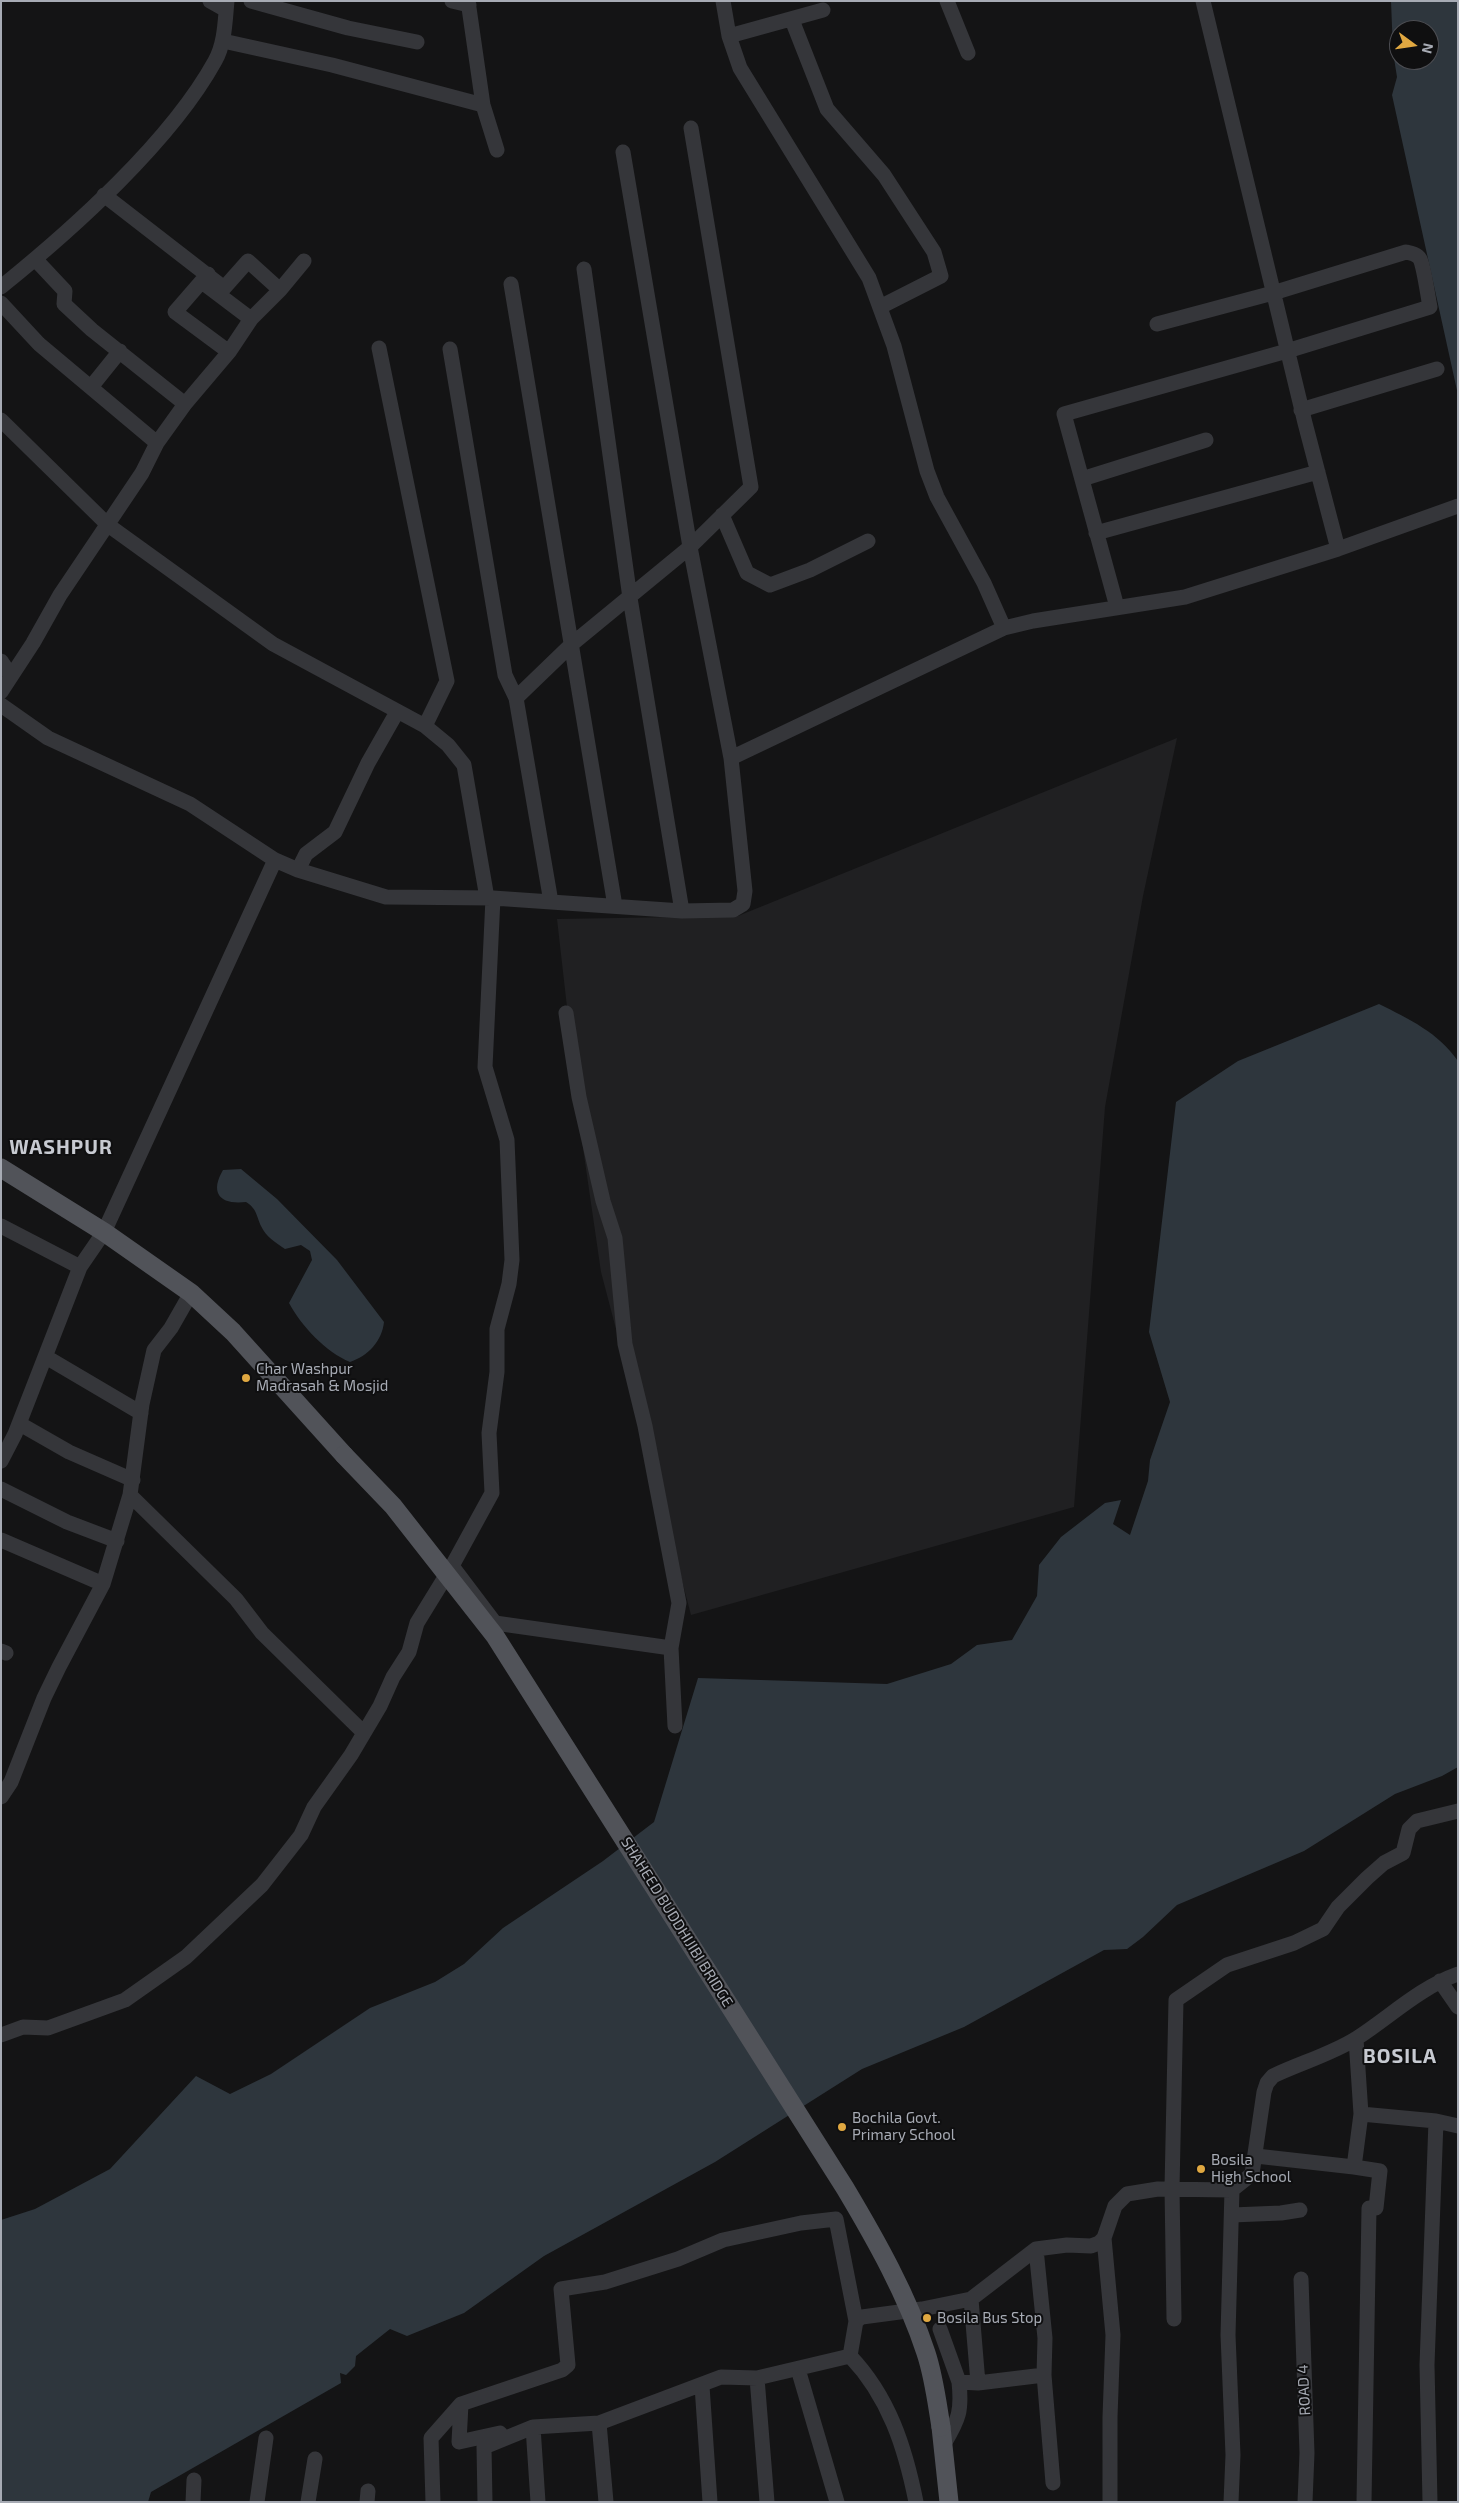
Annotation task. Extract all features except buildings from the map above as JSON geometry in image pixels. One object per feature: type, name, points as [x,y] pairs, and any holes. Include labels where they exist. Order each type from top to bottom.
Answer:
[{"type":"main road","name":"SHAHEED BUDDHIJIBI BRIDGE","points":[[1,1168],[104,1232],[191,1294],[233,1332],[344,1455],[393,1506],[495,1636],[845,2188],[877,2243],[919,2333],[932,2378],[942,2436],[950,2502]]},
{"type":"street","points":[[1,287],[35,259],[104,195],[176,118],[215,60],[223,41],[226,5],[210,1]]},
{"type":"street","points":[[251,1],[348,28],[417,42]]},
{"type":"street","points":[[452,1],[469,3],[484,105],[497,150]]},
{"type":"street","points":[[724,1],[729,36],[740,68],[869,278],[894,346],[927,471],[937,498],[984,583],[1004,628]]},
{"type":"street","points":[[947,1],[968,53]]},
{"type":"street","points":[[1203,1],[1301,410],[1338,549]]},
{"type":"street","points":[[729,36],[823,10]]},
{"type":"street","points":[[792,20],[827,110],[884,175],[934,252],[941,276],[880,307]]},
{"type":"street","points":[[223,41],[332,65],[484,105]]},
{"type":"street","points":[[516,698],[572,644],[690,547],[751,487],[691,128]]},
{"type":"street","points":[[1,704],[48,738],[190,804],[275,860],[298,870],[386,897],[490,898],[682,911],[733,910],[743,904],[745,891],[731,758],[690,547],[623,152]]},
{"type":"street","points":[[104,195],[205,278],[251,319]]},
{"type":"street","points":[[1117,607],[1064,414],[1287,351],[1430,307],[1428,290],[1420,260],[1414,254],[1406,252],[1273,293],[1157,324]]},
{"type":"street","points":[[35,259],[65,291],[64,304],[185,404]]},
{"type":"street","points":[[205,278],[224,288],[248,260],[280,290]]},
{"type":"street","points":[[1,692],[33,643],[60,595],[142,473],[157,443],[185,404],[229,352],[251,319],[280,290],[304,261]]},
{"type":"street","points":[[584,269],[630,598],[682,911]]},
{"type":"street","points":[[205,278],[175,312],[229,352]]},
{"type":"street","points":[[511,284],[615,906]]},
{"type":"street","points":[[1,303],[39,344],[157,443]]},
{"type":"street","points":[[379,348],[447,681],[425,726]]},
{"type":"street","points":[[450,349],[505,675],[516,698],[551,902]]},
{"type":"street","points":[[91,386],[120,351]]},
{"type":"street","points":[[1301,410],[1437,369]]},
{"type":"street","points":[[1,2035],[23,2027],[48,2028],[125,2000],[186,1958],[262,1885],[301,1835],[314,1807],[380,1706],[393,1676],[409,1652],[417,1623],[452,1566],[492,1493],[489,1433],[497,1372],[497,1329],[509,1284],[512,1260],[507,1140],[485,1067],[490,898],[464,765],[448,745],[425,726],[273,644],[108,525],[5,429]]},
{"type":"street","points":[[1082,479],[1206,440]]},
{"type":"street","points":[[1096,533],[1318,472]]},
{"type":"street","points":[[731,758],[1004,628],[1032,621],[1185,596],[1338,549],[1458,506]]},
{"type":"street","points":[[722,515],[747,573],[770,585],[810,570],[868,541]]},
{"type":"street","points":[[1,661],[11,676]]},
{"type":"street","points":[[298,870],[306,854],[335,832],[368,764],[397,712]]},
{"type":"street","points":[[1,1461],[20,1424],[80,1267],[104,1232],[275,860]]},
{"type":"street","points":[[566,1013],[579,1097],[603,1200],[615,1238],[625,1344],[645,1426],[679,1603],[671,1648],[675,1726]]},
{"type":"street","points":[[1,1226],[80,1267]]},
{"type":"street","points":[[1,1798],[11,1782],[58,1667],[103,1584],[132,1487],[141,1414],[154,1350],[171,1328],[191,1294]]},
{"type":"street","points":[[46,1356],[141,1414]]},
{"type":"street","points":[[20,1424],[132,1487],[236,1599],[262,1633],[364,1732]]},
{"type":"street","points":[[1,1489],[67,1522],[117,1541]]},
{"type":"street","points":[[1,1540],[103,1584]]},
{"type":"street","points":[[452,1566],[495,1623],[671,1648]]},
{"type":"street","points":[[1174,2319],[1172,2188],[1176,2000],[1226,1965],[1294,1943],[1323,1929],[1338,1907],[1373,1873],[1384,1863],[1404,1852],[1409,1829],[1417,1821],[1458,1811]]},
{"type":"street","points":[[1110,2502],[1110,2416],[1113,2335],[1104,2238],[1115,2206],[1128,2194],[1138,2191],[1172,2188],[1232,2190],[1252,2174],[1267,2082],[1273,2076],[1356,2039],[1440,1981],[1458,1974]]},
{"type":"street","points":[[1440,1981],[1458,2007]]},
{"type":"street","points":[[1354,2167],[1361,2114],[1356,2039]]},
{"type":"street","points":[[1361,2114],[1436,2121],[1458,2126]]},
{"type":"street","points":[[1430,2502],[1427,2365],[1436,2121]]},
{"type":"street","points":[[1256,2156],[1380,2171],[1376,2208],[1369,2208],[1364,2502]]},
{"type":"street","points":[[1231,2502],[1233,2455],[1228,2335],[1232,2190]]},
{"type":"street","points":[[1232,2215],[1281,2213],[1300,2210]]},
{"type":"street","points":[[433,2502],[432,2438],[462,2404],[562,2370],[568,2365],[561,2289],[604,2282],[678,2259],[723,2240],[761,2231],[836,2219],[856,2321],[850,2356]]},
{"type":"street","points":[[856,2321],[862,2317],[922,2309],[971,2299],[1036,2249],[1091,2246],[1104,2238]]},
{"type":"street","points":[[1036,2249],[1045,2338],[1044,2375],[1053,2483]]},
{"type":"street","name":"ROAD 4","points":[[1301,2279],[1307,2453],[1305,2502]]},
{"type":"street","points":[[971,2299],[978,2383]]},
{"type":"street","points":[[940,2329],[959,2382],[961,2404],[958,2421],[942,2436]]},
{"type":"street","points":[[485,2502],[484,2447],[504,2437],[533,2428],[598,2423],[702,2386],[721,2377],[757,2378],[850,2356]]},
{"type":"street","points":[[850,2356],[869,2376],[889,2414],[900,2440],[916,2502]]},
{"type":"street","points":[[798,2369],[837,2502]]},
{"type":"street","points":[[959,2382],[978,2383],[1044,2375]]},
{"type":"street","points":[[757,2378],[767,2502]]},
{"type":"street","points":[[702,2386],[710,2502]]},
{"type":"street","points":[[462,2404],[460,2442],[502,2433],[504,2437]]},
{"type":"street","points":[[598,2423],[606,2502]]},
{"type":"street","points":[[533,2428],[538,2502]]},
{"type":"street","points":[[257,2502],[266,2438]]},
{"type":"street","points":[[308,2502],[315,2459]]},
{"type":"street","points":[[193,2502],[194,2480]]},
{"type":"shaded area","points":[[1391,1],[1458,1],[1458,395],[1392,95],[1397,77],[1396,70],[1439,70],[1439,20],[1392,20]]},
{"type":"shaded area","points":[[1177,738],[1143,896],[1105,1107],[1074,1507],[691,1615],[601,1272],[583,1148],[557,919],[738,916]]},
{"type":"shaded area","points":[[1379,1004],[1412,1021],[1433,1035],[1442,1042],[1458,1061],[1458,1767],[1442,1776],[1395,1794],[1304,1851],[1177,1905],[1143,1937],[1127,1949],[1104,1950],[964,2027],[862,2069],[715,2162],[544,2256],[464,2313],[407,2336],[390,2329],[356,2356],[355,2366],[346,2375],[340,2373],[341,2383],[151,2492],[148,2502],[1,2502],[1,2220],[35,2209],[110,2169],[196,2076],[230,2094],[271,2074],[370,2008],[435,1982],[464,1964],[503,1928],[603,1861],[654,1822],[698,1678],[887,1684],[951,1664],[977,1645],[1012,1640],[1037,1596],[1039,1565],[1061,1537],[1105,1503],[1121,1500],[1113,1524],[1130,1535],[1148,1481],[1150,1460],[1170,1402],[1149,1332],[1176,1102],[1238,1061]]},
{"type":"shaded area","points":[[241,1169],[277,1199],[337,1260],[384,1322],[377,1341],[363,1356],[350,1362],[341,1358],[315,1338],[294,1312],[289,1303],[312,1260],[310,1251],[301,1245],[285,1249],[265,1233],[250,1205],[246,1202],[230,1202],[220,1196],[217,1186],[223,1170]]},
{"type":"place","name":"Char Washpur Madrasah & Mosjid","points":[[246,1378]]},
{"type":"place","name":"Bochila Govt. Primary School","points":[[842,2127]]},
{"type":"place","name":"Bosila High School","points":[[1201,2169]]},
{"type":"place","name":"Bosila Bus Stop","points":[[927,2318]]},
{"type":"district","name":"WASHPUR","points":[[61,1147]]},
{"type":"district","name":"BOSILA","points":[[1400,2056]]}]
